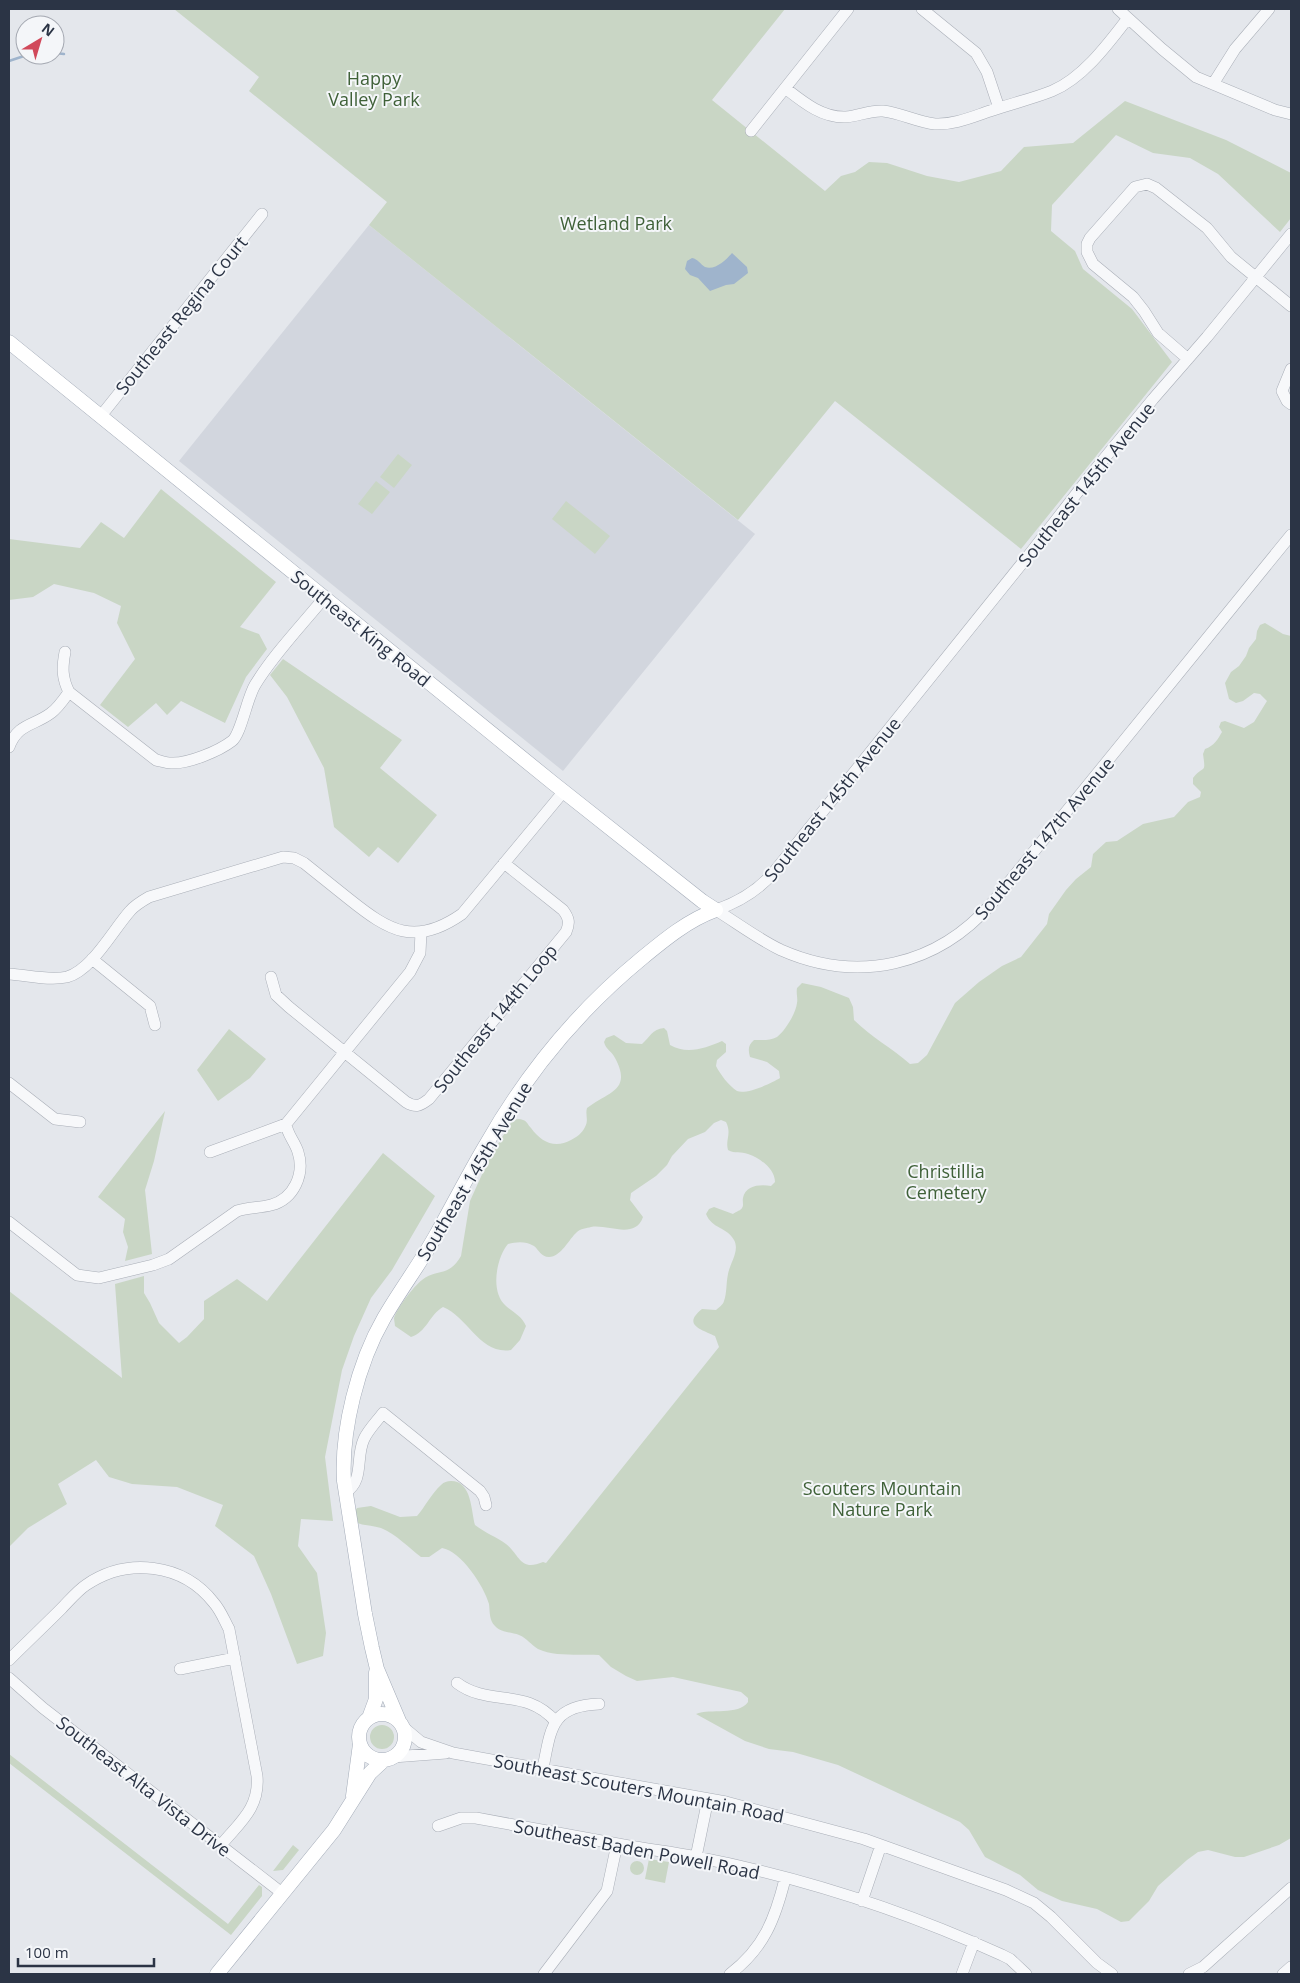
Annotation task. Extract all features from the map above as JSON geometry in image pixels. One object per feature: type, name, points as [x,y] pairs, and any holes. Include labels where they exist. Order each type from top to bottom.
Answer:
[{"type":"main road","name":"Southeast King Road","points":[[9,342],[564,791],[702,901],[716,910]]},
{"type":"main road","name":"Southeast 145th Avenue","points":[[360,1744],[359,1731],[363,1723],[369,1718],[376,1699],[376,1669],[345,1493],[344,1464],[346,1436],[358,1379],[367,1351],[384,1317],[430,1246],[495,1128],[552,1047],[602,993],[638,961],[700,916],[716,910]]},
{"type":"main road","name":"Southeast 145th Avenue","points":[[376,1669],[400,1724],[404,1741],[399,1752],[389,1758]]},
{"type":"main road","points":[[369,1718],[385,1714],[400,1724]]},
{"type":"main road","points":[[360,1744],[369,1756],[389,1758]]},
{"type":"main road","points":[[352,1801],[360,1744]]},
{"type":"main road","points":[[217,1974],[334,1830],[370,1773],[389,1758]]},
{"type":"street","points":[[751,131],[848,9]]},
{"type":"street","points":[[922,9],[976,53],[987,72],[999,108]]},
{"type":"street","points":[[1118,9],[1184,69],[1196,77],[1268,107],[1291,114]]},
{"type":"street","points":[[1213,84],[1235,49],[1269,9]]},
{"type":"street","points":[[785,88],[813,108],[826,114],[844,117],[880,110],[896,112],[917,121],[936,124],[955,122],[1053,91],[1070,81],[1099,52],[1128,18]]},
{"type":"street","points":[[1188,360],[1158,333],[1134,297],[1089,259],[1086,252],[1087,244],[1096,232],[1135,187],[1147,184],[1152,185],[1207,228],[1231,257],[1291,306]]},
{"type":"street","name":"Southeast Regina Court","points":[[100,417],[262,214]]},
{"type":"street","name":"Southeast 145th Avenue","points":[[716,910],[744,898],[769,878],[1094,471],[1291,234]]},
{"type":"street","points":[[1291,369],[1282,391],[1287,401],[1291,404]]},
{"type":"street","name":"Southeast 147th Avenue","points":[[716,910],[781,950],[815,961],[836,965],[856,967],[878,966],[902,961],[930,952],[952,940],[974,923],[992,903],[1291,535]]},
{"type":"street","points":[[64,652],[62,670],[64,681],[70,692],[156,760],[172,763],[205,755],[233,740],[238,732],[244,709],[255,685],[324,598]]},
{"type":"street","points":[[9,747],[18,731],[52,713],[70,692]]},
{"type":"street","points":[[9,974],[55,978],[75,973],[92,959],[132,908],[148,897],[283,857],[294,858],[304,863],[380,923],[401,931],[422,932],[449,923],[462,914],[564,791]]},
{"type":"street","name":"Southeast 144th Loop","points":[[344,1052],[414,1106],[420,1106],[429,1099],[566,932],[569,925],[568,917],[563,910],[504,863]]},
{"type":"street","points":[[210,1152],[286,1124],[416,963],[420,953],[422,932]]},
{"type":"street","points":[[92,959],[150,1006],[155,1026]]},
{"type":"street","points":[[271,978],[276,995],[344,1052]]},
{"type":"street","points":[[9,1084],[55,1119],[80,1122]]},
{"type":"street","points":[[9,1222],[78,1275],[98,1278],[153,1265],[169,1259],[236,1211],[250,1207],[271,1206],[293,1191],[298,1182],[300,1168],[298,1152],[286,1124]]},
{"type":"street","points":[[345,1493],[356,1483],[364,1438],[383,1413],[480,1491],[486,1505]]},
{"type":"street","points":[[9,1660],[85,1586],[116,1570],[134,1567],[164,1570],[192,1582],[219,1608],[229,1629],[258,1788],[256,1799],[250,1809],[221,1846]]},
{"type":"street","points":[[180,1669],[235,1658]]},
{"type":"street","name":"Southeast Alta Vista Drive","points":[[9,1678],[43,1708],[282,1893]]},
{"type":"street","points":[[457,1683],[470,1692],[531,1703],[543,1709],[556,1722]]},
{"type":"street","points":[[543,1768],[551,1730],[562,1714],[574,1707],[599,1704]]},
{"type":"street","name":"Southeast Scouters Mountain Road","points":[[400,1724],[421,1742],[453,1753],[708,1799],[798,1820],[881,1845],[1006,1890],[1034,1903],[1058,1924],[1096,1963],[1112,1974]]},
{"type":"street","name":"Southeast Scouters Mountain Road","points":[[389,1758],[453,1753]]},
{"type":"street","points":[[696,1857],[708,1799]]},
{"type":"street","name":"Southeast Baden Powell Road","points":[[438,1826],[460,1818],[476,1818],[696,1857],[785,1879],[862,1901],[974,1942],[1010,1959],[1026,1974]]},
{"type":"street","points":[[544,1974],[607,1891],[617,1844]]},
{"type":"street","points":[[862,1901],[881,1845]]},
{"type":"street","points":[[730,1974],[748,1959],[762,1941],[774,1917],[785,1879]]},
{"type":"street","points":[[1189,1974],[1203,1967],[1290,1891]]},
{"type":"street","points":[[962,1974],[974,1942]]},
{"type":"street","points":[[1284,1974],[1291,1967]]},
{"type":"shaded area","points":[[369,225],[755,534],[563,771],[179,461]]},
{"type":"green space","name":"Wetland Park","points":[[174,9],[785,9],[712,100],[825,191],[841,176],[855,172],[869,162],[887,163],[927,176],[959,182],[1001,171],[1024,147],[1073,143],[1125,101],[1226,140],[1291,173],[1291,218],[1280,232],[1218,174],[1190,158],[1153,153],[1116,135],[1052,205],[1051,231],[1075,251],[1083,269],[1132,309],[1172,362],[1021,549],[835,401],[738,520],[369,225],[387,202],[249,91],[259,77]]},
{"type":"green space","points":[[398,454],[412,465],[394,488],[380,477]]},
{"type":"green space","points":[[376,481],[390,492],[372,514],[358,504]]},
{"type":"green space","points":[[161,489],[276,582],[240,627],[259,634],[267,649],[246,677],[225,723],[181,701],[167,715],[156,703],[128,727],[100,705],[135,659],[117,623],[121,606],[94,593],[54,584],[33,597],[9,600],[9,539],[80,548],[101,522],[124,538]]},
{"type":"green space","points":[[566,501],[610,536],[595,554],[552,519]]},
{"type":"green space","name":"Scouters Mountain Nature Park","points":[[1265,623],[1283,634],[1291,636],[1291,1838],[1279,1845],[1244,1857],[1235,1857],[1208,1850],[1198,1852],[1158,1886],[1149,1901],[1129,1921],[1121,1922],[1097,1909],[1062,1901],[1038,1890],[1020,1875],[985,1857],[969,1830],[960,1822],[838,1765],[793,1752],[769,1749],[745,1741],[696,1714],[738,1709],[748,1702],[748,1698],[741,1692],[673,1677],[637,1681],[611,1667],[599,1655],[545,1652],[538,1649],[522,1636],[500,1630],[492,1621],[489,1604],[477,1579],[457,1555],[442,1548],[429,1557],[421,1557],[387,1531],[353,1521],[353,1514],[357,1508],[371,1506],[400,1517],[417,1516],[442,1484],[450,1481],[458,1482],[467,1491],[475,1525],[506,1544],[525,1564],[546,1563],[719,1347],[715,1336],[699,1329],[694,1323],[694,1319],[696,1314],[702,1309],[716,1310],[722,1305],[726,1295],[728,1274],[736,1244],[728,1233],[712,1223],[706,1214],[709,1209],[714,1207],[733,1214],[742,1207],[744,1194],[747,1190],[758,1185],[771,1186],[775,1182],[770,1168],[762,1161],[745,1153],[728,1150],[728,1126],[726,1122],[721,1120],[714,1123],[705,1132],[688,1139],[656,1176],[631,1193],[630,1200],[643,1217],[634,1228],[620,1230],[591,1227],[582,1229],[557,1254],[549,1257],[544,1256],[534,1246],[527,1243],[508,1244],[500,1258],[496,1284],[501,1300],[520,1317],[526,1326],[520,1340],[511,1350],[500,1350],[491,1347],[482,1341],[452,1312],[443,1307],[420,1332],[411,1337],[395,1326],[394,1318],[396,1314],[415,1287],[427,1276],[452,1267],[461,1256],[470,1201],[489,1159],[512,1121],[519,1119],[526,1122],[539,1137],[549,1143],[565,1143],[579,1135],[586,1124],[587,1108],[609,1094],[619,1084],[621,1077],[620,1069],[604,1042],[606,1038],[614,1035],[626,1043],[642,1044],[654,1032],[664,1028],[667,1031],[670,1045],[683,1050],[703,1048],[722,1041],[726,1044],[726,1052],[717,1060],[716,1066],[725,1080],[734,1089],[741,1092],[771,1083],[780,1078],[779,1071],[767,1062],[750,1057],[750,1046],[754,1040],[774,1038],[783,1031],[795,1012],[797,988],[802,983],[821,987],[849,998],[853,1007],[854,1020],[910,1064],[918,1063],[927,1055],[955,1003],[979,982],[1002,966],[1021,957],[1047,924],[1049,914],[1066,890],[1091,867],[1093,854],[1106,842],[1117,841],[1143,824],[1174,817],[1188,802],[1200,797],[1201,792],[1193,784],[1193,778],[1204,767],[1203,754],[1205,749],[1217,740],[1222,732],[1219,727],[1221,722],[1225,721],[1244,728],[1254,722],[1267,701],[1260,694],[1254,693],[1243,701],[1236,703],[1229,699],[1225,683],[1231,672],[1239,666],[1246,656],[1256,639],[1260,625]]},
{"type":"green space","points":[[283,659],[402,740],[380,768],[437,815],[398,863],[378,847],[369,857],[334,827],[324,768],[287,697],[270,675]]},
{"type":"green space","points":[[229,1029],[266,1059],[250,1078],[218,1101],[197,1070]]},
{"type":"green space","points":[[165,1111],[154,1161],[145,1190],[152,1254],[125,1261],[128,1247],[123,1232],[125,1219],[98,1197]]},
{"type":"green space","points":[[383,1153],[435,1196],[392,1270],[371,1298],[354,1336],[342,1370],[325,1457],[333,1521],[301,1519],[298,1546],[317,1573],[326,1633],[323,1656],[297,1664],[271,1594],[254,1556],[215,1526],[223,1505],[177,1487],[132,1484],[109,1477],[96,1460],[58,1484],[67,1504],[28,1528],[9,1547],[9,1291],[122,1378],[115,1284],[144,1276],[144,1293],[159,1323],[179,1343],[204,1319],[204,1301],[237,1279],[267,1301]]},
{"type":"green space","points":[[382,1725],[387,1726],[393,1732],[393,1742],[387,1748],[382,1749],[377,1748],[371,1742],[370,1737],[371,1732],[377,1726]]},
{"type":"green space","points":[[9,1754],[228,1924],[259,1885],[262,1887],[262,1896],[231,1935],[9,1763]]},
{"type":"green space","points":[[293,1845],[299,1850],[283,1870],[273,1871]]},
{"type":"green space","points":[[649,1859],[669,1862],[665,1883],[645,1879]]},
{"type":"green space","points":[[634,1861],[640,1861],[644,1868],[640,1875],[634,1875],[630,1871],[630,1865]]},
{"type":"water","points":[[732,253],[747,267],[748,273],[734,284],[710,291],[698,278],[690,275],[685,269],[687,261],[692,258],[709,268],[720,264]]},
{"type":"waterway","points":[[9,61],[15,59]]},
{"type":"park label","name":"Happy Valley Park","points":[[374,88]]},
{"type":"park label","name":"Christillia Cemetery","points":[[946,1181]]}]
